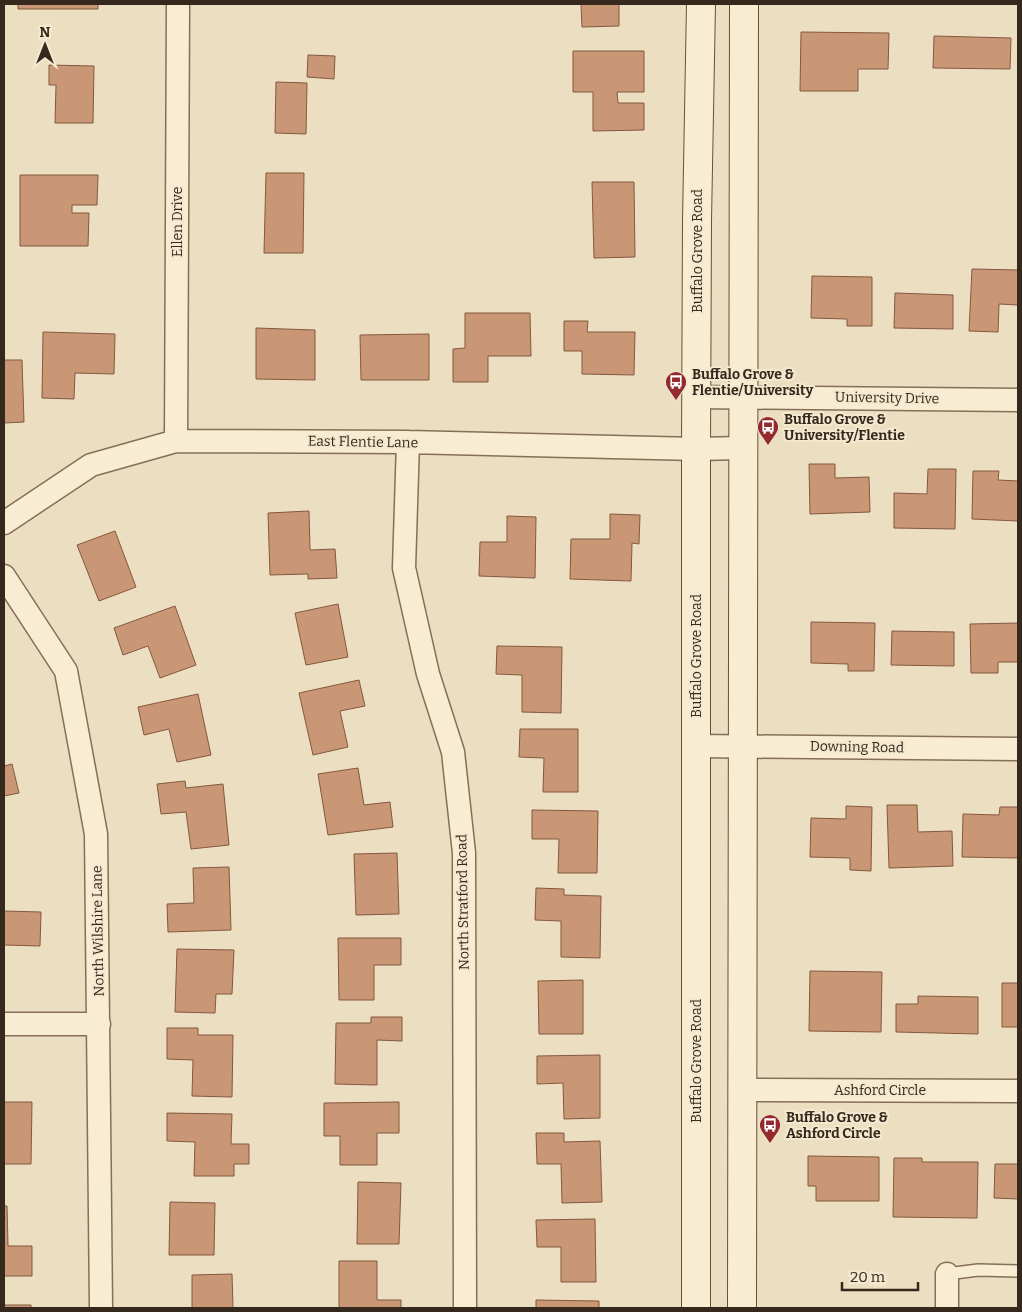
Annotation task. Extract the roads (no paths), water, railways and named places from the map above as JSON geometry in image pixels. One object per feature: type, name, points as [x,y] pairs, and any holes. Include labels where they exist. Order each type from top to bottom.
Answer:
[{"type":"main road","name":"Buffalo Grove Road","points":[[696,1308],[696,449],[697,221],[701,4]]},
{"type":"main road","points":[[742,1308],[744,4]]},
{"type":"street","name":"Ellen Drive","points":[[176,441],[178,4]]},
{"type":"street","name":"University Drive","points":[[697,398],[1018,400]]},
{"type":"street","name":"East Flentie Lane","points":[[4,523],[91,465],[176,441],[408,442],[696,449],[743,448]]},
{"type":"street","name":"North Stratford Road","points":[[408,442],[404,568],[428,674],[453,752],[464,853],[465,1308]]},
{"type":"street","name":"North Wilshire Lane","points":[[4,576],[66,671],[96,834],[102,1308]]},
{"type":"street","name":"Downing Road","points":[[696,746],[1018,748]]},
{"type":"street","points":[[4,1024],[99,1024]]},
{"type":"street","name":"Ashford Circle","points":[[741,1090],[1018,1091]]},
{"type":"street","points":[[947,1308],[948,1274]]},
{"type":"lane","points":[[948,1274],[978,1270],[1018,1271]]},
{"type":"place","name":"Buffalo Grove & Flentie/University","points":[[676,401]]},
{"type":"place","name":"Buffalo Grove & University/Flentie","points":[[768,446]]},
{"type":"place","name":"Buffalo Grove & Ashford Circle","points":[[770,1144]]}]
